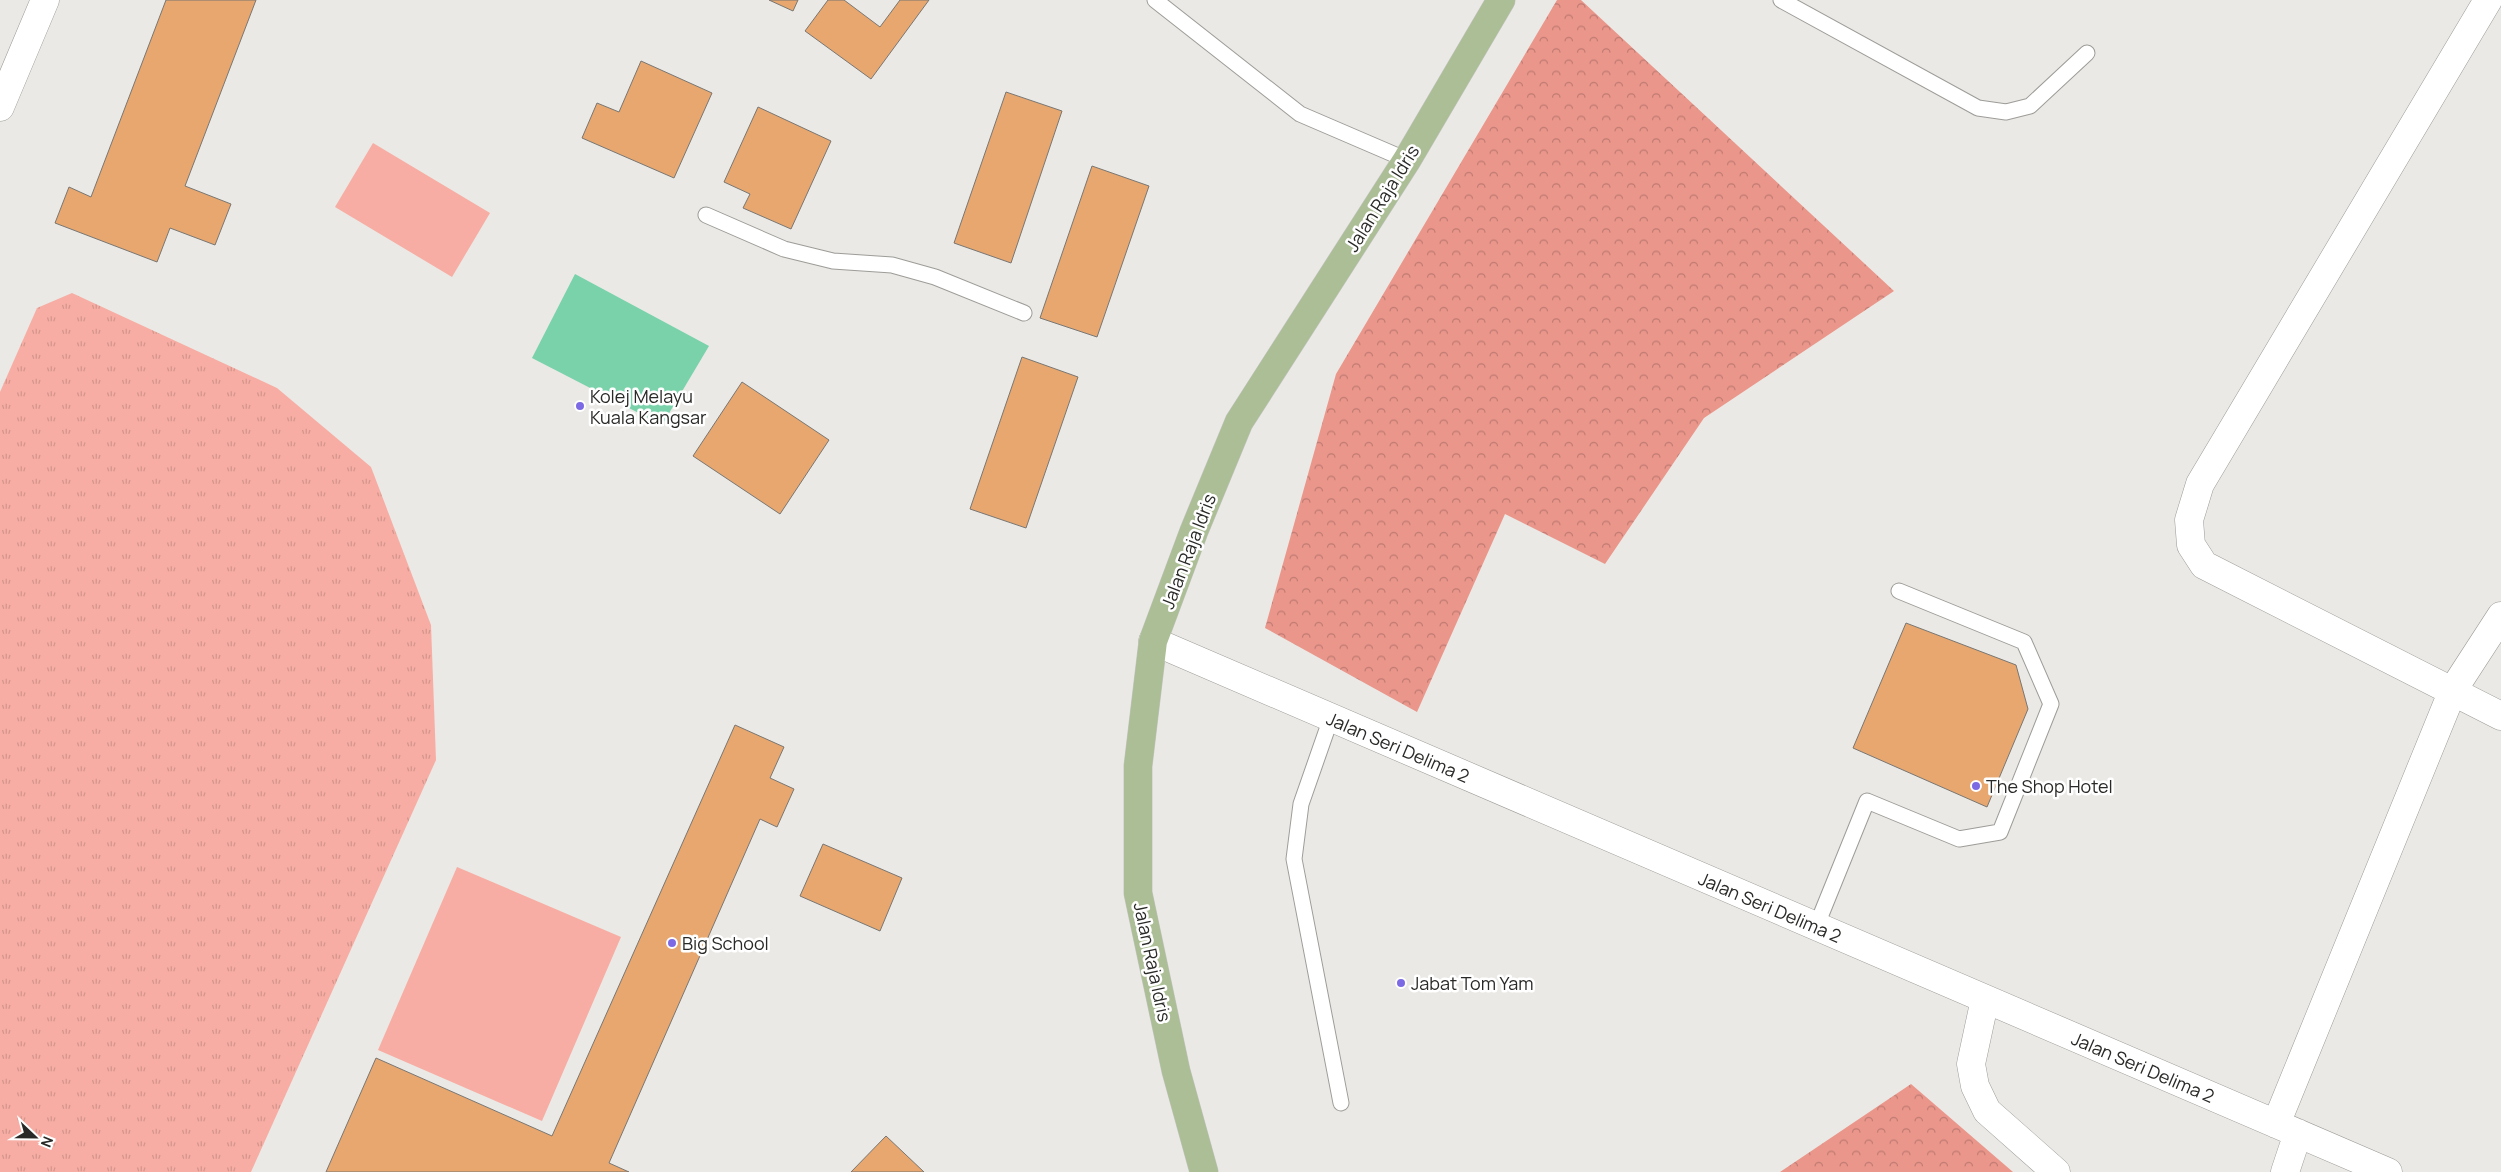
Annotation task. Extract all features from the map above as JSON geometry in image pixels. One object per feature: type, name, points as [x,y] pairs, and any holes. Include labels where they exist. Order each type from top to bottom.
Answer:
[{"type":"main road","name":"Jalan Raja Idris","points":[[1204,1172],[1176,1070],[1138,892],[1138,766],[1153,641],[1194,531],[1239,422],[1407,160],[1501,0]]},
{"type":"street","points":[[0,107],[45,0]]},
{"type":"street","points":[[2488,0],[2200,484],[2189,520],[2191,545],[2204,565],[2501,716]]},
{"type":"street","points":[[2285,1172],[2287,1128],[2453,690],[2501,616]]},
{"type":"street","name":"Jalan Seri Delima 2","points":[[1153,641],[2388,1172]]},
{"type":"street","points":[[1985,999],[1971,1064],[1975,1086],[1987,1111],[2056,1172]]},
{"type":"lane","points":[[1155,0],[1300,114],[1407,160]]},
{"type":"lane","points":[[1781,0],[1978,108],[2006,112],[2030,106],[2087,53]]},
{"type":"lane","points":[[706,214],[784,249],[833,262],[892,265],[935,277],[1024,313]]},
{"type":"lane","points":[[1816,927],[1867,801],[1959,839],[2000,832],[2052,704],[2024,642],[1899,591]]},
{"type":"lane","points":[[1331,718],[1301,804],[1294,859],[1341,1103]]},
{"type":"green space","points":[[1557,0],[1581,0],[1894,291],[1704,418],[1605,564],[1505,514],[1417,712],[1265,628],[1336,374]]},
{"type":"green space","points":[[373,143],[490,213],[452,277],[335,207]]},
{"type":"green space","points":[[72,293],[277,388],[371,467],[431,625],[436,760],[251,1172],[0,1172],[0,392],[37,308]]},
{"type":"green space","points":[[457,867],[621,937],[542,1121],[378,1050]]},
{"type":"green space","points":[[1911,1084],[2013,1172],[1780,1172]]},
{"type":"shaded area","points":[[575,274],[709,346],[662,425],[532,358]]},
{"type":"building","points":[[166,0],[256,0],[185,186],[231,204],[215,245],[170,228],[157,262],[55,223],[69,187],[91,197]]},
{"type":"building","points":[[769,0],[798,0],[793,11]]},
{"type":"building","points":[[828,0],[844,0],[880,27],[900,0],[929,0],[871,79],[805,31]]},
{"type":"building","points":[[641,61],[712,93],[674,178],[582,138],[597,103],[619,112]]},
{"type":"building","points":[[1006,92],[1062,111],[1011,263],[954,243]]},
{"type":"building","points":[[758,107],[831,141],[791,229],[743,208],[750,194],[724,182]]},
{"type":"building","points":[[1092,166],[1149,186],[1097,337],[1040,318]]},
{"type":"building","points":[[1022,357],[1078,377],[1026,528],[970,509]]},
{"type":"building","points":[[742,382],[829,440],[780,514],[693,456]]},
{"type":"building","points":[[1906,623],[2016,665],[2028,709],[1987,807],[1853,748]]},
{"type":"building","name":"Big School","points":[[735,725],[784,747],[770,778],[794,789],[777,827],[760,819],[609,1163],[629,1172],[326,1172],[376,1058],[552,1136]]},
{"type":"building","points":[[823,844],[902,878],[880,931],[800,896]]},
{"type":"building","points":[[886,1136],[924,1172],[851,1172]]},
{"type":"place","name":"Kolej Melayu Kuala Kangsar","points":[[580,406]]},
{"type":"place","name":"The Shop Hotel","points":[[1976,786]]},
{"type":"place","name":"Big School","points":[[672,943]]},
{"type":"place","name":"Jabat Tom Yam","points":[[1401,983]]}]
